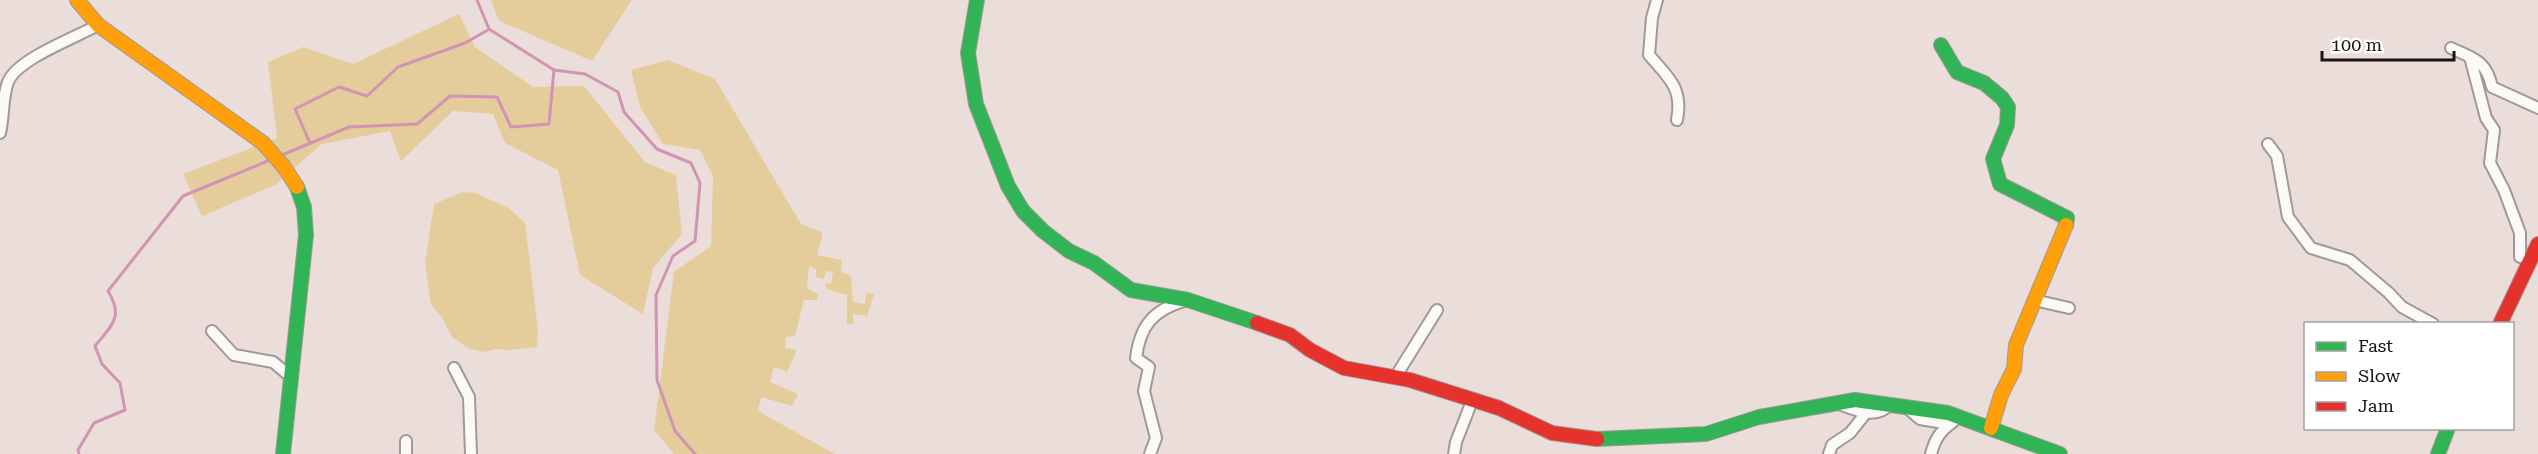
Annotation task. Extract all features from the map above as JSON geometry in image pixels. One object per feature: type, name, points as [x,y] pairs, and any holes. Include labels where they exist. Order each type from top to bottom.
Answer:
[{"type":"street","points":[[77,0],[98,25],[263,143],[283,163],[306,214],[306,238],[283,454]]},
{"type":"street","points":[[976,0],[968,54],[976,104],[1002,174],[1023,211],[1032,221],[1070,251],[1108,272],[1125,286],[1139,292],[1188,300],[1290,335],[1310,350],[1344,368],[1374,375],[1396,376],[1499,408],[1552,433],[1606,439],[1706,434],[1759,417],[1833,402],[1855,400],[1929,409],[1955,421],[1991,428],[2060,454]]},
{"type":"street","points":[[1657,0],[1652,18],[1649,55],[1676,88],[1680,102],[1677,120]]},
{"type":"street","points":[[0,133],[6,91],[14,72],[25,63],[98,25]]},
{"type":"street","points":[[1941,45],[1957,72],[1984,83],[2002,98],[2008,107],[2007,125],[1993,159],[2000,184],[2067,218],[2065,231],[2054,250],[2016,345],[2014,369],[2001,395],[1991,428]]},
{"type":"street","points":[[2451,48],[2476,60],[2488,72],[2492,87],[2538,108]]},
{"type":"street","points":[[2470,57],[2486,117],[2494,130],[2490,163],[2504,190],[2520,233],[2520,257]]},
{"type":"street","points":[[2268,144],[2277,156],[2288,218],[2311,248],[2349,260],[2389,293],[2402,307],[2429,322]]},
{"type":"street","points":[[2501,322],[2538,244]]},
{"type":"street","points":[[1150,454],[1156,438],[1144,391],[1149,368],[1136,358],[1138,345],[1143,331],[1156,313],[1188,300]]},
{"type":"street","points":[[2034,300],[2069,308]]},
{"type":"street","points":[[1396,376],[1437,310]]},
{"type":"street","points":[[212,331],[234,355],[273,362],[291,377]]},
{"type":"street","points":[[454,368],[469,397],[471,454]]},
{"type":"street","points":[[1454,454],[1456,442],[1472,401]]},
{"type":"street","points":[[1833,402],[1866,413],[1885,410],[1897,405]]},
{"type":"street","points":[[1829,454],[1832,445],[1850,433],[1866,413]]},
{"type":"street","points":[[1931,454],[1935,440],[1942,430],[1955,421]]},
{"type":"street","points":[[2438,454],[2448,430]]},
{"type":"street","points":[[406,441],[406,454]]},
{"type":"shaded area","points":[[491,0],[632,0],[592,61],[499,21]]},
{"type":"shaded area","points":[[459,14],[475,47],[533,87],[584,86],[645,162],[676,175],[682,234],[653,268],[643,314],[580,275],[558,170],[505,143],[493,114],[453,111],[401,161],[390,131],[322,144],[275,185],[202,216],[183,174],[277,138],[268,62],[303,47],[353,64]]},
{"type":"shaded area","points":[[668,60],[715,79],[801,224],[823,233],[817,255],[842,260],[841,272],[851,276],[853,302],[865,304],[866,293],[874,294],[867,316],[853,314],[853,324],[847,324],[847,295],[826,289],[825,283],[831,284],[833,272],[826,271],[824,279],[816,277],[816,269],[809,266],[807,288],[818,294],[817,300],[804,300],[795,336],[786,337],[785,348],[797,350],[787,372],[774,367],[770,382],[798,394],[792,406],[761,397],[758,411],[835,454],[674,454],[654,430],[674,272],[711,246],[713,176],[700,150],[663,144],[640,107],[631,70]]},
{"type":"shaded area","points":[[463,192],[476,193],[510,209],[525,223],[538,329],[537,347],[495,349],[485,352],[468,348],[452,337],[443,319],[431,304],[425,263],[434,204]]},
{"type":"waterway","points":[[477,0],[489,29],[554,70],[585,74],[618,92],[624,112],[657,149],[691,163],[700,183],[695,241],[673,256],[656,295],[657,380],[675,431],[695,454]]},
{"type":"waterway","points":[[310,143],[295,109],[339,87],[367,96],[398,67],[465,43],[488,30]]},
{"type":"waterway","points":[[282,155],[349,127],[417,124],[450,96],[497,97],[511,127],[549,124],[554,70]]},
{"type":"waterway","points":[[79,454],[78,450],[94,423],[125,410],[120,383],[102,364],[95,346],[114,320],[115,308],[108,291],[183,196],[270,160]]},
{"type":"traffic: fast","points":[[977,0],[968,53],[976,104],[1008,186],[1023,211],[1043,231],[1069,251],[1094,263],[1131,290],[1188,300],[1257,323]]},
{"type":"traffic: fast","points":[[1941,45],[1957,72],[1984,83],[2002,98],[2008,107],[2007,125],[1993,159],[2000,184],[2067,218],[2066,225]]},
{"type":"traffic: fast","points":[[283,454],[306,235],[304,207],[297,187]]},
{"type":"traffic: fast","points":[[1597,439],[1706,434],[1759,417],[1855,400],[1948,413],[2060,454]]},
{"type":"traffic: fast","points":[[2438,454],[2447,430]]},
{"type":"traffic: slow","points":[[77,0],[98,25],[263,143],[284,167],[297,187]]},
{"type":"traffic: slow","points":[[1991,428],[2001,395],[2014,369],[2016,345],[2066,225]]},
{"type":"traffic: jam","points":[[2501,322],[2538,244]]},
{"type":"traffic: jam","points":[[1257,323],[1290,335],[1310,350],[1344,368],[1410,380],[1499,408],[1552,433],[1597,439]]}]
